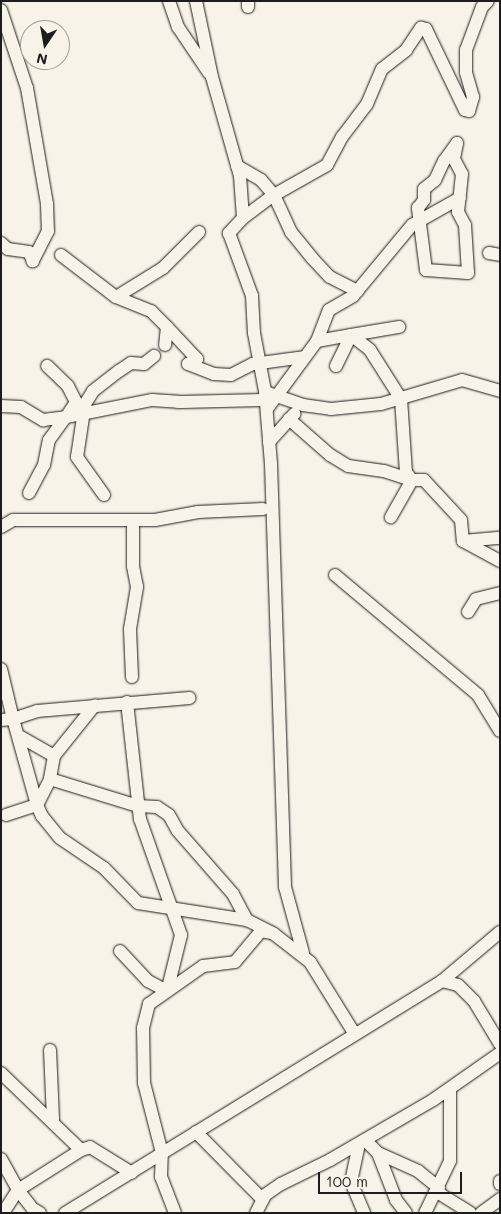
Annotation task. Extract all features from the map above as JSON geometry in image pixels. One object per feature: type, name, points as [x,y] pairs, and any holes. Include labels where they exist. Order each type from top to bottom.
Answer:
[{"type":"street","points":[[169,1],[174,20],[212,77]]},
{"type":"street","points":[[196,1],[212,77],[237,166],[243,218]]},
{"type":"street","points":[[354,1033],[303,953],[286,887],[268,399],[254,333],[251,289],[229,233],[243,218],[274,195],[329,163],[335,148],[367,104],[382,69],[404,52],[421,28],[426,29],[465,110],[469,111],[473,97],[466,72],[466,50],[482,7],[488,1]]},
{"type":"street","points":[[1,10],[27,88],[35,125],[48,232],[33,260],[29,252],[8,249],[1,243]]},
{"type":"street","points":[[457,143],[454,159],[462,174],[460,198],[458,212],[465,225],[468,273],[426,270],[417,221],[418,208],[424,200],[424,189],[435,180],[444,160],[457,143]]},
{"type":"street","points":[[237,166],[261,180],[274,195],[291,232],[330,277],[358,291]]},
{"type":"street","points":[[268,399],[317,341],[329,310],[348,301],[358,291],[417,221],[460,198]]},
{"type":"street","points":[[116,297],[163,268],[199,232]]},
{"type":"street","points":[[61,255],[116,297],[151,311],[196,358],[188,364],[195,368],[231,375],[261,363],[304,356]]},
{"type":"street","points":[[317,341],[399,326]]},
{"type":"street","points":[[165,345],[167,327]]},
{"type":"street","points":[[336,366],[351,335]]},
{"type":"street","points":[[351,335],[370,350],[401,399],[406,472],[412,480]]},
{"type":"street","points":[[104,494],[77,457],[83,416],[93,391],[131,363],[144,364],[154,356]]},
{"type":"street","points":[[29,493],[44,465],[49,440],[76,402],[68,386],[47,366]]},
{"type":"street","points":[[1,406],[21,407],[43,420],[83,416],[152,400],[178,402],[268,399],[331,409],[401,399],[421,390],[462,380],[500,391]]},
{"type":"street","points":[[269,442],[302,405]]},
{"type":"street","points":[[289,419],[330,455],[348,466],[384,471],[412,480],[424,480],[443,498],[461,520],[463,541]]},
{"type":"street","points":[[391,518],[412,480]]},
{"type":"street","points":[[2,524],[13,520],[133,520],[263,509]]},
{"type":"street","points":[[132,677],[130,629],[137,588],[133,566],[133,520]]},
{"type":"street","points":[[463,541],[500,538]]},
{"type":"street","points":[[463,541],[500,561]]},
{"type":"street","points":[[335,575],[478,695],[500,730]]},
{"type":"street","points":[[468,612],[476,599],[500,592]]},
{"type":"street","points":[[1,670],[7,719],[19,736],[37,805],[42,816],[60,838],[104,868],[135,901],[170,910],[212,912],[247,920],[274,934],[303,953]]},
{"type":"street","points":[[7,719],[37,711],[60,711],[95,704],[189,698]]},
{"type":"street","points":[[127,702],[138,806],[170,910],[181,935],[167,989]]},
{"type":"street","points":[[6,815],[37,805],[50,779],[54,756],[95,704]]},
{"type":"street","points":[[19,736],[54,756]]},
{"type":"street","points":[[50,779],[138,806],[158,807],[169,815],[178,831],[232,894],[247,920]]},
{"type":"street","points":[[175,1213],[161,1177],[162,1152],[144,1082],[143,1028],[149,1004],[167,989],[203,966],[235,962],[261,931],[274,934]]},
{"type":"street","points":[[65,1213],[354,1033],[442,981],[500,932]]},
{"type":"street","points":[[120,951],[148,981],[167,989]]},
{"type":"street","points":[[442,981],[458,985],[474,1001],[500,1044]]},
{"type":"street","points":[[50,1050],[53,1120]]},
{"type":"street","points":[[256,1213],[263,1200],[280,1184],[362,1142],[450,1089],[500,1052]]},
{"type":"street","points":[[1,1073],[53,1120],[81,1150]]},
{"type":"street","points":[[425,1213],[438,1190],[450,1161],[450,1089]]},
{"type":"street","points":[[196,1132],[263,1200]]},
{"type":"street","points":[[362,1142],[378,1153],[418,1171],[438,1190],[470,1213]]},
{"type":"street","points":[[362,1142],[351,1182],[364,1213]]},
{"type":"street","points":[[4,1212],[18,1190],[81,1150],[90,1147],[132,1173]]},
{"type":"street","points":[[378,1153],[396,1200],[406,1213]]},
{"type":"street","points":[[1,1159],[18,1190],[33,1209],[40,1213]]},
{"type":"street","points":[[480,1213],[500,1199]]}]
